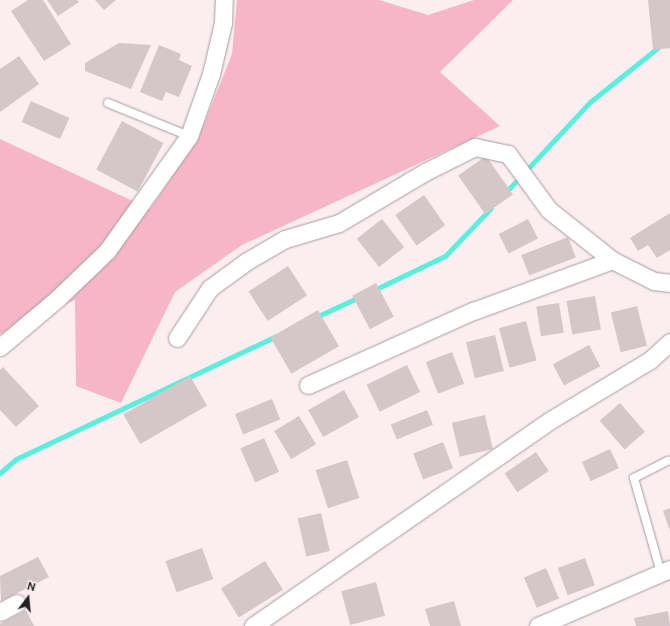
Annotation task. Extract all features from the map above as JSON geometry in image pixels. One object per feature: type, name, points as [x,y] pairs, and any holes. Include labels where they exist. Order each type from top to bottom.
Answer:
[{"type":"street","points":[[0,347],[58,298],[107,251],[189,136],[211,74],[223,23],[224,0]]},
{"type":"street","points":[[177,338],[210,288],[247,261],[286,239],[339,223],[425,172],[475,147],[508,154],[549,210],[612,260],[654,281],[670,283]]},
{"type":"street","points":[[308,385],[473,311],[612,260]]},
{"type":"street","points":[[253,626],[549,421],[650,360],[670,342]]},
{"type":"street","points":[[538,626],[665,571]]},
{"type":"street","points":[[0,612],[18,604]]},
{"type":"lane","points":[[108,103],[189,136]]},
{"type":"lane","points":[[665,571],[634,478],[668,461]]},
{"type":"shaded area","points":[[237,0],[379,0],[428,15],[474,0],[513,0],[440,72],[500,126],[242,245],[175,292],[121,403],[76,386],[75,300],[0,334],[0,139],[150,209],[198,139],[232,54]]},
{"type":"building","points":[[28,0],[43,0],[71,44],[44,61],[11,11]]},
{"type":"building","points":[[47,0],[77,0],[79,2],[58,16]]},
{"type":"building","points":[[95,0],[116,0],[104,10]]},
{"type":"building","points":[[648,0],[670,0],[670,48],[653,50]]},
{"type":"building","points":[[119,43],[151,45],[131,89],[85,71],[85,63]]},
{"type":"building","points":[[159,45],[181,54],[179,60],[192,66],[179,97],[166,92],[162,101],[140,92]]},
{"type":"building","points":[[19,56],[39,84],[0,112],[0,69]]},
{"type":"building","points":[[31,101],[69,118],[60,139],[22,122]]},
{"type":"building","points":[[122,121],[163,143],[138,192],[96,170]]},
{"type":"building","points":[[486,156],[513,195],[485,214],[458,176]]},
{"type":"building","points":[[424,195],[445,225],[417,245],[395,215]]},
{"type":"building","points":[[670,213],[670,250],[657,258],[648,245],[638,251],[630,238]]},
{"type":"building","points":[[382,219],[404,247],[379,267],[357,239]]},
{"type":"building","points":[[528,219],[538,239],[509,254],[499,234]]},
{"type":"building","points":[[568,237],[576,258],[529,275],[521,255]]},
{"type":"building","points":[[288,266],[307,295],[268,321],[249,292]]},
{"type":"building","points":[[376,283],[394,317],[370,329],[352,296]]},
{"type":"building","points":[[595,296],[601,329],[572,335],[566,301]]},
{"type":"building","points":[[559,303],[564,333],[541,336],[536,307]]},
{"type":"building","points":[[637,306],[647,346],[621,352],[611,313]]},
{"type":"building","points":[[318,310],[339,346],[291,374],[270,338]]},
{"type":"building","points":[[526,321],[537,361],[510,368],[499,328]]},
{"type":"building","points":[[495,335],[504,371],[475,378],[466,342]]},
{"type":"building","points":[[589,345],[600,366],[564,385],[553,364]]},
{"type":"building","points":[[452,352],[464,384],[438,394],[426,362]]},
{"type":"building","points":[[407,365],[420,392],[380,412],[367,385]]},
{"type":"building","points":[[3,367],[39,406],[16,427],[0,410],[0,370]]},
{"type":"building","points":[[190,376],[207,405],[140,444],[123,414]]},
{"type":"building","points":[[344,390],[359,417],[323,437],[308,410]]},
{"type":"building","points":[[272,399],[280,419],[243,434],[235,414]]},
{"type":"building","points":[[620,403],[645,432],[625,449],[600,421]]},
{"type":"building","points":[[427,410],[433,425],[397,439],[391,425]]},
{"type":"building","points":[[485,415],[493,449],[460,457],[452,423]]},
{"type":"building","points":[[299,416],[316,444],[291,459],[274,431]]},
{"type":"building","points":[[264,438],[279,472],[255,482],[240,449]]},
{"type":"building","points":[[443,442],[453,468],[423,480],[413,453]]},
{"type":"building","points":[[610,449],[619,468],[591,481],[582,462]]},
{"type":"building","points":[[536,452],[549,471],[517,492],[504,473]]},
{"type":"building","points":[[347,460],[359,498],[328,508],[316,470]]},
{"type":"building","points":[[670,508],[670,531],[663,511]]},
{"type":"building","points":[[321,513],[330,551],[306,556],[298,518]]},
{"type":"building","points":[[202,548],[213,579],[177,592],[165,561]]},
{"type":"building","points":[[38,557],[49,577],[1,601],[0,576]]},
{"type":"building","points":[[585,558],[595,585],[568,595],[558,568]]},
{"type":"building","points":[[265,561],[283,590],[239,617],[221,589]]},
{"type":"building","points":[[546,568],[559,598],[537,608],[524,577]]},
{"type":"building","points":[[376,582],[385,616],[350,625],[341,591]]},
{"type":"building","points":[[454,601],[461,626],[430,626],[425,609]]},
{"type":"building","points":[[26,610],[34,626],[0,626],[0,624]]},
{"type":"building","points":[[668,611],[670,626],[636,626],[634,618]]},
{"type":"waterway","points":[[505,193],[590,102],[670,38]]},
{"type":"waterway","points":[[374,290],[445,256],[491,208]]},
{"type":"waterway","points":[[316,317],[359,297]]},
{"type":"waterway","points":[[0,473],[16,459],[276,336]]}]
